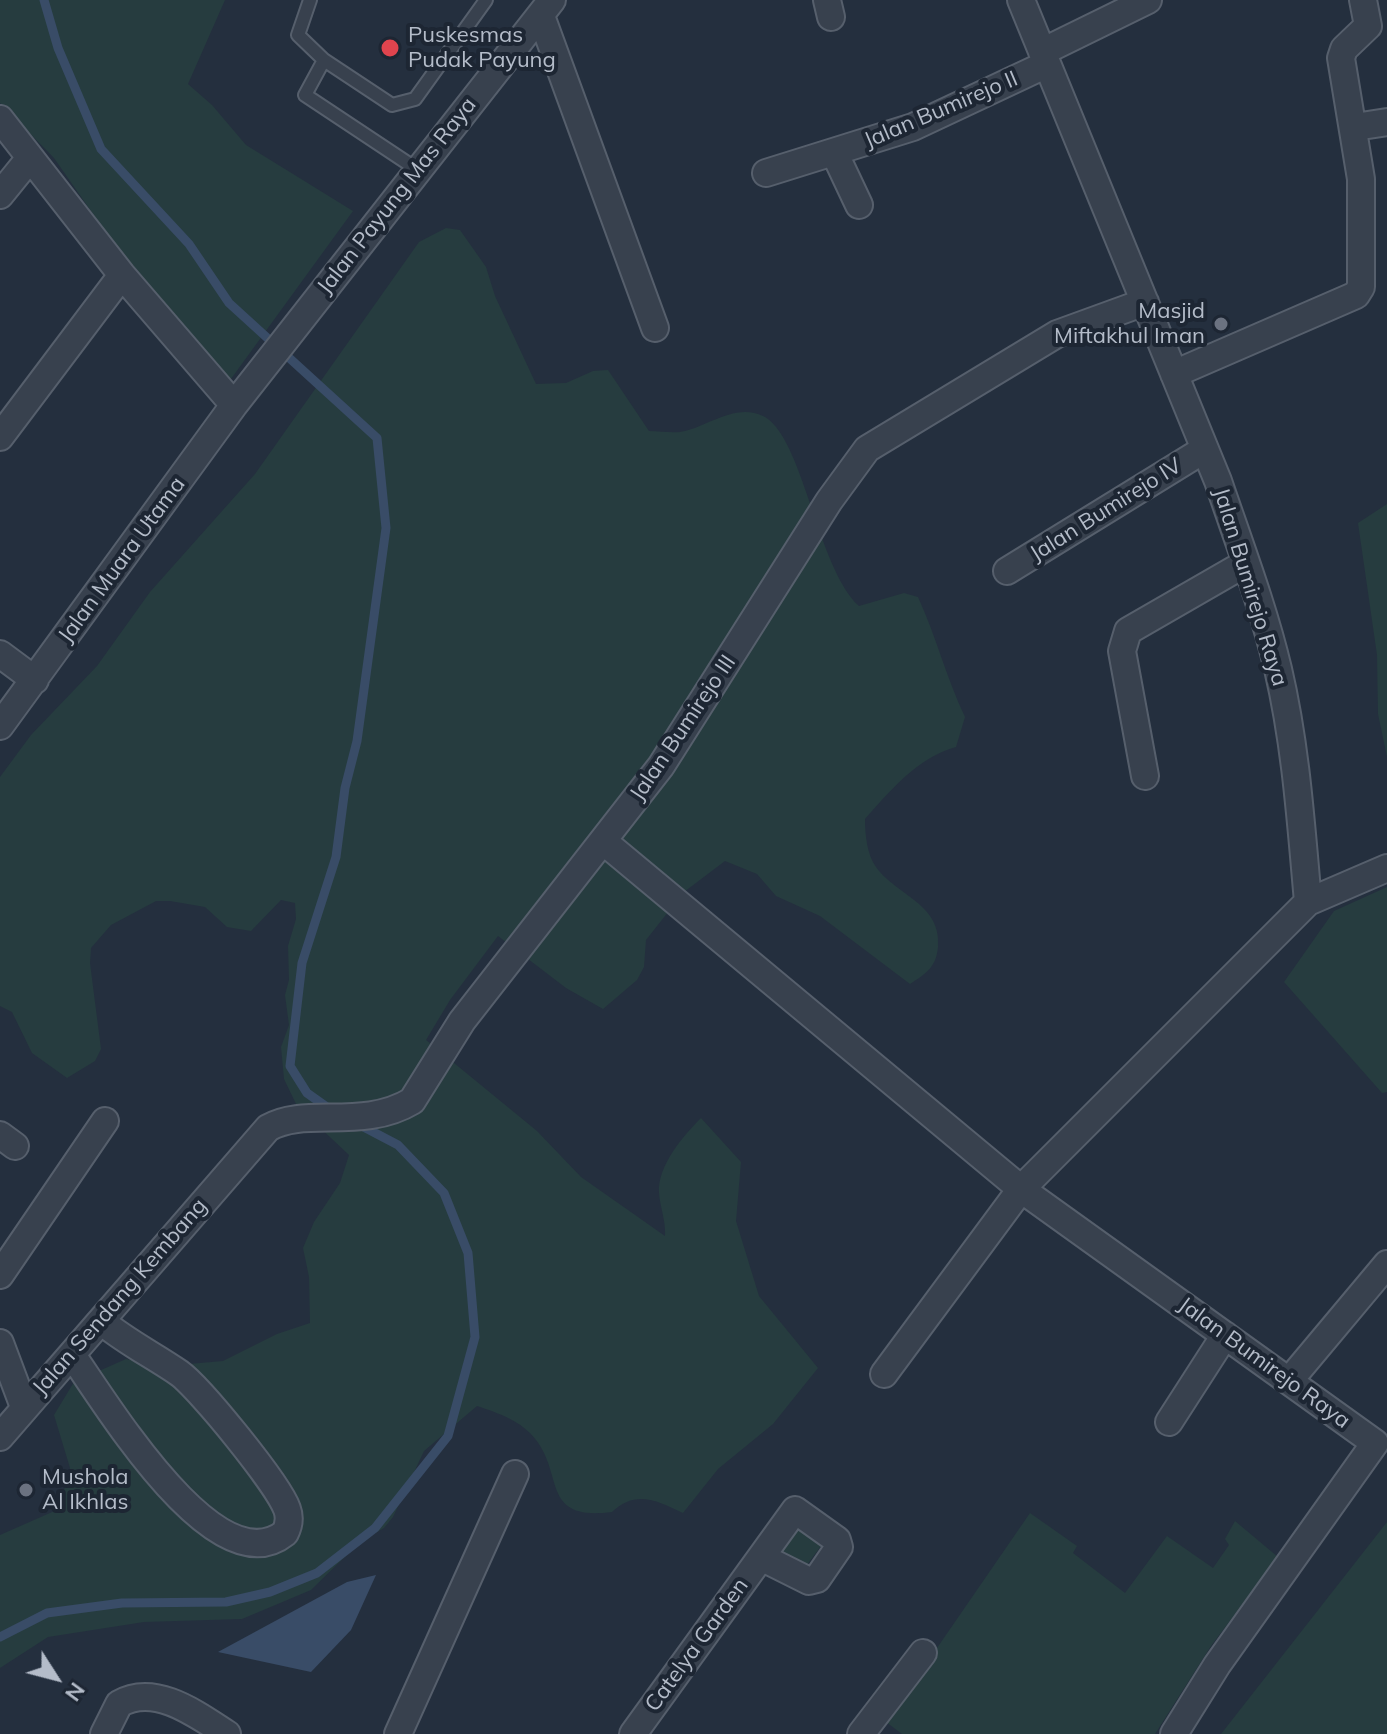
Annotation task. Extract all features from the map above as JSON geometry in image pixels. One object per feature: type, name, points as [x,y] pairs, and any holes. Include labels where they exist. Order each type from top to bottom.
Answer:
[{"type":"street","name":"Jalan Bumirejo Raya","points":[[1021,0],[1205,449],[1246,563],[1278,668],[1296,766],[1308,902]]},
{"type":"street","name":"Jalan Bumirejo II","points":[[766,173],[913,127],[1148,0]]},
{"type":"street","points":[[1174,374],[1356,295],[1361,287],[1361,179],[1355,127],[1341,58],[1344,49],[1368,26],[1363,0]]},
{"type":"street","points":[[548,4],[655,328]]},
{"type":"street","name":"Jalan Payung Mas Raya","points":[[239,399],[548,4]]},
{"type":"street","points":[[0,119],[122,275],[239,399]]},
{"type":"street","points":[[1355,127],[1387,122]]},
{"type":"street","name":"Jalan Bumirejo II","points":[[834,152],[859,205]]},
{"type":"street","points":[[0,195],[30,158]]},
{"type":"street","points":[[0,437],[122,275]]},
{"type":"street","name":"Jalan Bumirejo III","points":[[242,1157],[268,1128],[283,1120],[352,1119],[399,1109],[412,1101],[462,1021],[661,766],[829,501],[867,449],[1057,334],[1145,302]]},
{"type":"street","name":"Jalan Muara Utama","points":[[0,726],[239,399]]},
{"type":"street","name":"Jalan Bumirejo IV","points":[[1007,571],[1205,449]]},
{"type":"street","points":[[1145,776],[1122,651],[1128,631],[1246,563]]},
{"type":"street","points":[[0,654],[35,680]]},
{"type":"street","name":"Jalan Bumirejo Raya","points":[[603,841],[1021,1189],[1381,1446],[1217,1665],[1174,1734]]},
{"type":"street","points":[[884,1374],[1021,1189],[1308,902],[1387,868]]},
{"type":"street","points":[[0,1275],[105,1121]]},
{"type":"street","name":"Jalan Sendang Kembang","points":[[0,1437],[242,1157]]},
{"type":"street","points":[[1289,1381],[1387,1264]]},
{"type":"street","points":[[72,1355],[163,1480],[184,1503],[233,1538],[247,1543],[270,1542],[285,1533],[289,1517],[274,1485],[197,1389],[179,1373],[127,1343],[101,1321]]},
{"type":"street","points":[[1169,1422],[1225,1335]]},
{"type":"street","points":[[0,1343],[24,1407]]},
{"type":"street","points":[[398,1734],[515,1474]]},
{"type":"street","name":"Catelya Garden","points":[[633,1734],[761,1557]]},
{"type":"street","points":[[861,1734],[923,1653]]},
{"type":"street","points":[[104,1734],[119,1704],[142,1695],[186,1708],[227,1734]]},
{"type":"lane","points":[[310,0],[298,35],[324,60],[392,105],[415,99],[486,0]]},
{"type":"lane","points":[[324,60],[305,95],[418,170]]},
{"type":"green space","points":[[0,0],[225,0],[188,84],[212,105],[246,145],[353,211],[228,383],[134,273],[54,158],[0,103]]},
{"type":"green space","points":[[446,228],[460,230],[486,267],[495,296],[536,384],[566,383],[593,371],[608,370],[649,431],[690,430],[742,412],[763,416],[777,428],[800,474],[844,588],[859,606],[904,593],[918,597],[965,717],[956,747],[917,767],[865,819],[866,838],[876,867],[926,910],[937,932],[938,947],[933,965],[910,984],[820,916],[776,896],[757,874],[725,861],[684,892],[646,940],[644,967],[637,980],[603,1009],[566,988],[498,936],[450,1000],[426,1040],[537,1131],[581,1177],[665,1236],[659,1193],[662,1172],[680,1142],[701,1118],[741,1162],[736,1221],[759,1296],[818,1368],[773,1424],[718,1469],[683,1513],[647,1499],[630,1501],[612,1512],[574,1510],[564,1503],[558,1493],[544,1454],[530,1433],[509,1418],[477,1406],[424,1451],[393,1517],[384,1528],[360,1542],[311,1590],[242,1619],[144,1622],[48,1637],[0,1668],[0,1535],[59,1509],[70,1468],[54,1415],[74,1382],[126,1359],[166,1366],[223,1361],[277,1334],[310,1323],[309,1277],[303,1248],[314,1222],[340,1183],[349,1155],[297,1106],[284,1079],[281,1047],[289,1025],[285,995],[289,980],[288,946],[296,919],[295,903],[281,900],[251,931],[227,927],[205,907],[170,901],[156,901],[111,925],[91,948],[90,963],[101,1049],[95,1061],[67,1078],[32,1053],[12,1012],[0,1006],[0,777],[31,735],[97,666],[150,592],[255,474],[419,242]]},
{"type":"green space","points":[[1387,504],[1387,757],[1378,714],[1377,655],[1358,523]]},
{"type":"green space","points":[[1387,887],[1387,1092],[1382,1093],[1284,982],[1334,911]]},
{"type":"green space","points":[[1030,1513],[1077,1546],[1073,1553],[1125,1593],[1167,1536],[1213,1568],[1229,1545],[1225,1539],[1235,1521],[1278,1557],[1211,1646],[1155,1734],[902,1734],[886,1722]]},
{"type":"green space","points":[[1387,1522],[1387,1734],[1221,1734]]},
{"type":"green space","points":[[794,1525],[821,1546],[801,1573],[773,1558]]},
{"type":"water","points":[[376,1575],[351,1630],[311,1672],[218,1652],[347,1582]]},
{"type":"waterway","points":[[44,0],[58,48],[101,149],[189,244],[229,303],[377,438],[386,528],[357,741],[345,788],[336,857],[302,963],[290,1066],[307,1093],[331,1110]]},
{"type":"waterway","points":[[0,1637],[47,1613],[122,1603],[226,1602],[270,1592],[317,1573],[375,1528],[448,1436],[475,1337],[468,1253],[444,1193],[398,1145],[358,1124]]},
{"type":"place","name":"Puskesmas Pudak Payung","points":[[390,48]]},
{"type":"place","name":"Masjid Miftakhul Iman","points":[[1221,324]]},
{"type":"place","name":"Mushola Al Ikhlas","points":[[26,1490]]}]
